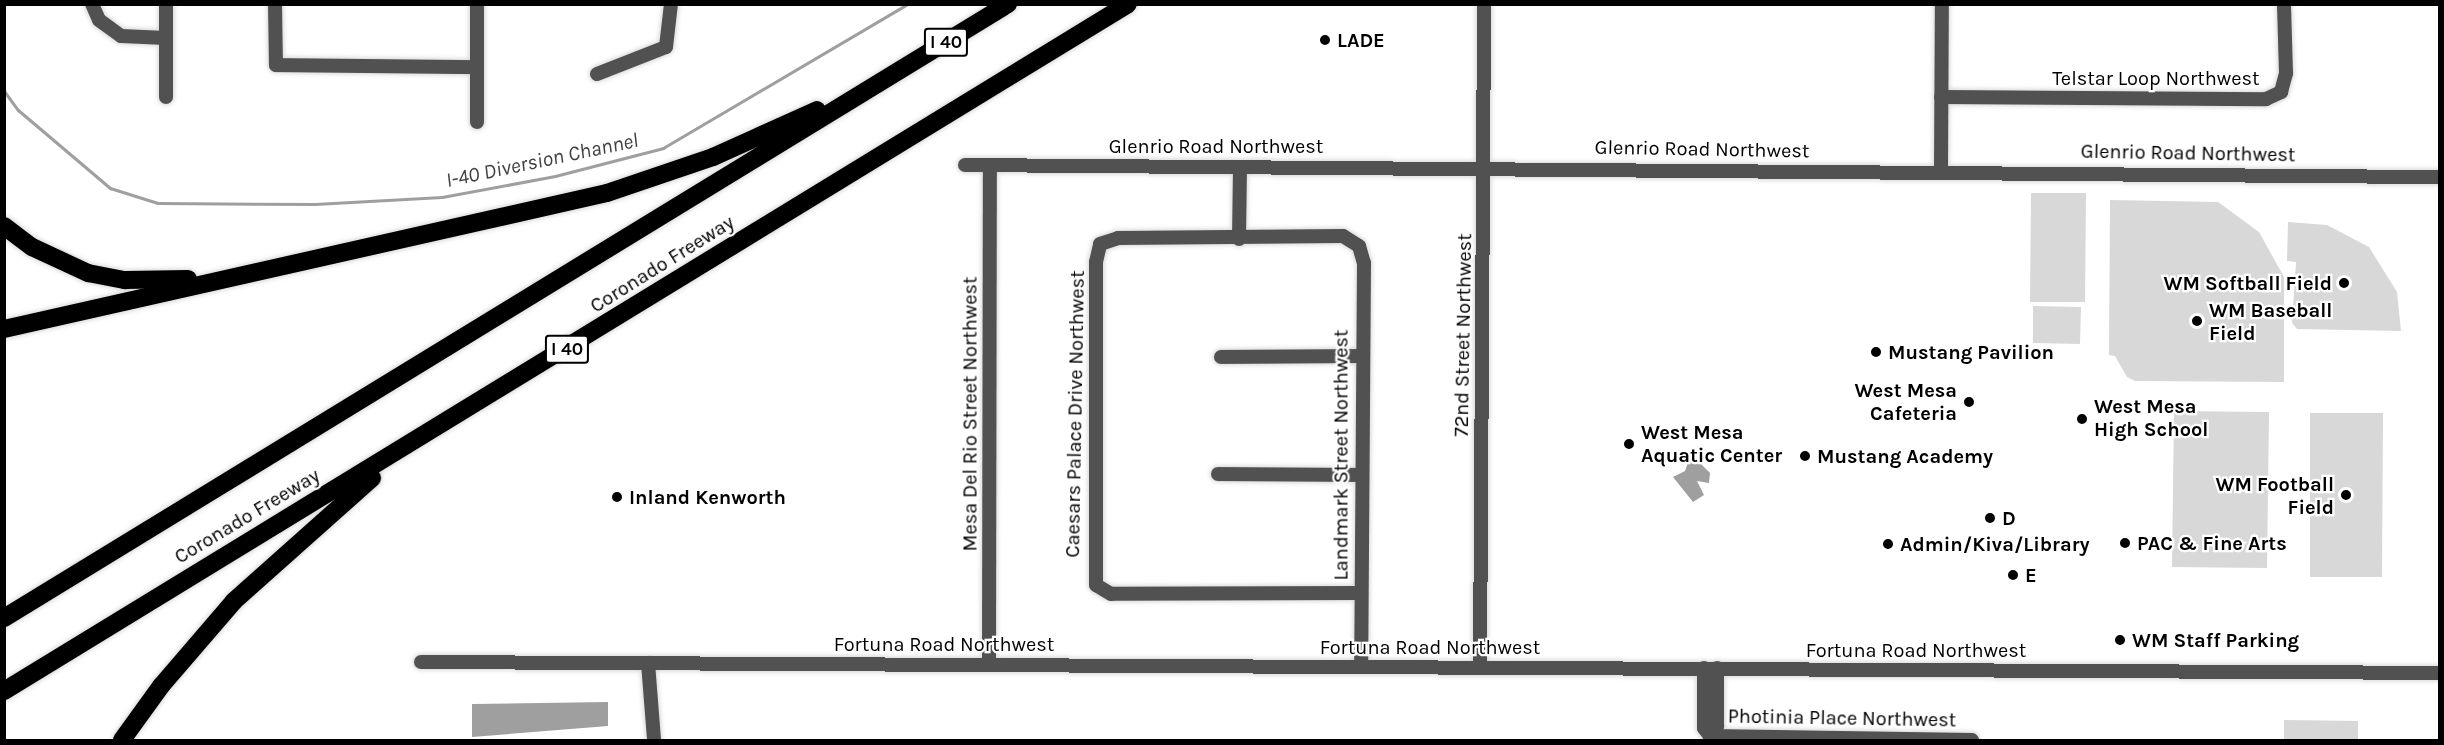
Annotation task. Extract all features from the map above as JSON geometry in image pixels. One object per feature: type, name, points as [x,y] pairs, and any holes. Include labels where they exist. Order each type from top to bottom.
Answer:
[{"type":"highway","name":"Coronado Freeway","points":[[4,618],[1008,4]]},
{"type":"highway","name":"Coronado Freeway","points":[[4,691],[415,442],[1128,4]]},
{"type":"highway","points":[[4,329],[607,193],[713,157],[884,80]]},
{"type":"highway","points":[[4,226],[59,261],[125,280],[186,280],[293,265]]},
{"type":"highway","points":[[122,741],[161,686],[234,601],[415,442]]},
{"type":"street","points":[[92,4],[99,20],[122,36],[166,38]]},
{"type":"street","points":[[166,4],[166,97]]},
{"type":"street","points":[[276,4],[276,65],[477,67]]},
{"type":"street","points":[[477,4],[477,122]]},
{"type":"street","points":[[597,74],[666,47],[671,4]]},
{"type":"street","name":"72nd Street Northwest","points":[[1480,666],[1484,4]]},
{"type":"street","points":[[1941,169],[1942,4]]},
{"type":"street","name":"Telstar Loop Northwest","points":[[1941,97],[2266,99],[2281,92],[2286,73],[2284,4]]},
{"type":"street","name":"Glenrio Road Northwest","points":[[965,165],[1941,169],[2439,177]]},
{"type":"street","name":"Mesa Del Rio Street Northwest","points":[[989,663],[990,165]]},
{"type":"street","points":[[1239,239],[1240,166]]},
{"type":"street","name":"Landmark Street Northwest","points":[[1239,239],[1343,236],[1359,246],[1364,263],[1360,356],[1361,666]]},
{"type":"street","name":"Caesars Palace Drive Northwest","points":[[1239,239],[1118,238],[1100,244],[1096,262],[1096,585],[1112,594],[1360,593]]},
{"type":"street","points":[[1221,357],[1360,356]]},
{"type":"street","points":[[1218,474],[1360,475]]},
{"type":"street","name":"Fortuna Road Northwest","points":[[421,662],[989,663],[2439,673]]},
{"type":"street","points":[[648,663],[654,741]]},
{"type":"street","points":[[1710,739],[1704,728],[1711,668]]},
{"type":"street","name":"Photinia Place Northwest","points":[[1710,739],[1972,741]]},
{"type":"shaded area","points":[[2031,193],[2086,193],[2085,302],[2030,302]]},
{"type":"shaded area","name":"WM Baseball Field","points":[[2110,200],[2218,202],[2259,232],[2284,277],[2284,382],[2135,381],[2127,377],[2115,356],[2109,355]]},
{"type":"shaded area","name":"WM Softball Field","points":[[2288,222],[2327,225],[2369,247],[2397,292],[2401,331],[2297,329],[2292,323],[2296,262],[2287,261]]},
{"type":"shaded area","points":[[2033,306],[2081,307],[2080,344],[2033,343]]},
{"type":"shaded area","points":[[2174,411],[2269,412],[2267,568],[2172,567]]},
{"type":"shaded area","name":"WM Football Field","points":[[2310,413],[2383,413],[2382,577],[2310,577]]},
{"type":"shaded area","points":[[1691,454],[1710,473],[1709,483],[1697,481],[1704,495],[1693,502],[1673,477],[1685,471]]},
{"type":"shaded area","points":[[608,702],[608,726],[472,737],[472,704]]},
{"type":"shaded area","points":[[2284,720],[2358,721],[2358,740],[2284,740]]},
{"type":"waterway","name":"I-40 Diversion Channel","points":[[4,91],[18,110],[110,188],[158,203],[315,204],[442,197],[555,176],[663,148],[907,4]]},
{"type":"place","name":"LADE","points":[[1325,40]]},
{"type":"place","name":"WM Softball Field","points":[[2344,283]]},
{"type":"place","name":"WM Baseball Field","points":[[2197,321]]},
{"type":"place","name":"Mustang Pavilion","points":[[1876,352]]},
{"type":"place","name":"West Mesa Cafeteria","points":[[1969,402]]},
{"type":"place","name":"West Mesa High School","points":[[2082,419]]},
{"type":"place","name":"West Mesa Aquatic Center","points":[[1629,444]]},
{"type":"place","name":"Mustang Academy","points":[[1805,456]]},
{"type":"place","name":"WM Football Field","points":[[2346,495]]},
{"type":"place","name":"Inland Kenworth","points":[[617,497]]},
{"type":"place","name":"D","points":[[1990,518]]},
{"type":"place","name":"PAC & Fine Arts","points":[[2125,543]]},
{"type":"place","name":"Admin/Kiva/Library","points":[[1888,544]]},
{"type":"place","name":"E","points":[[2013,575]]},
{"type":"place","name":"WM Staff Parking","points":[[2120,640]]}]
